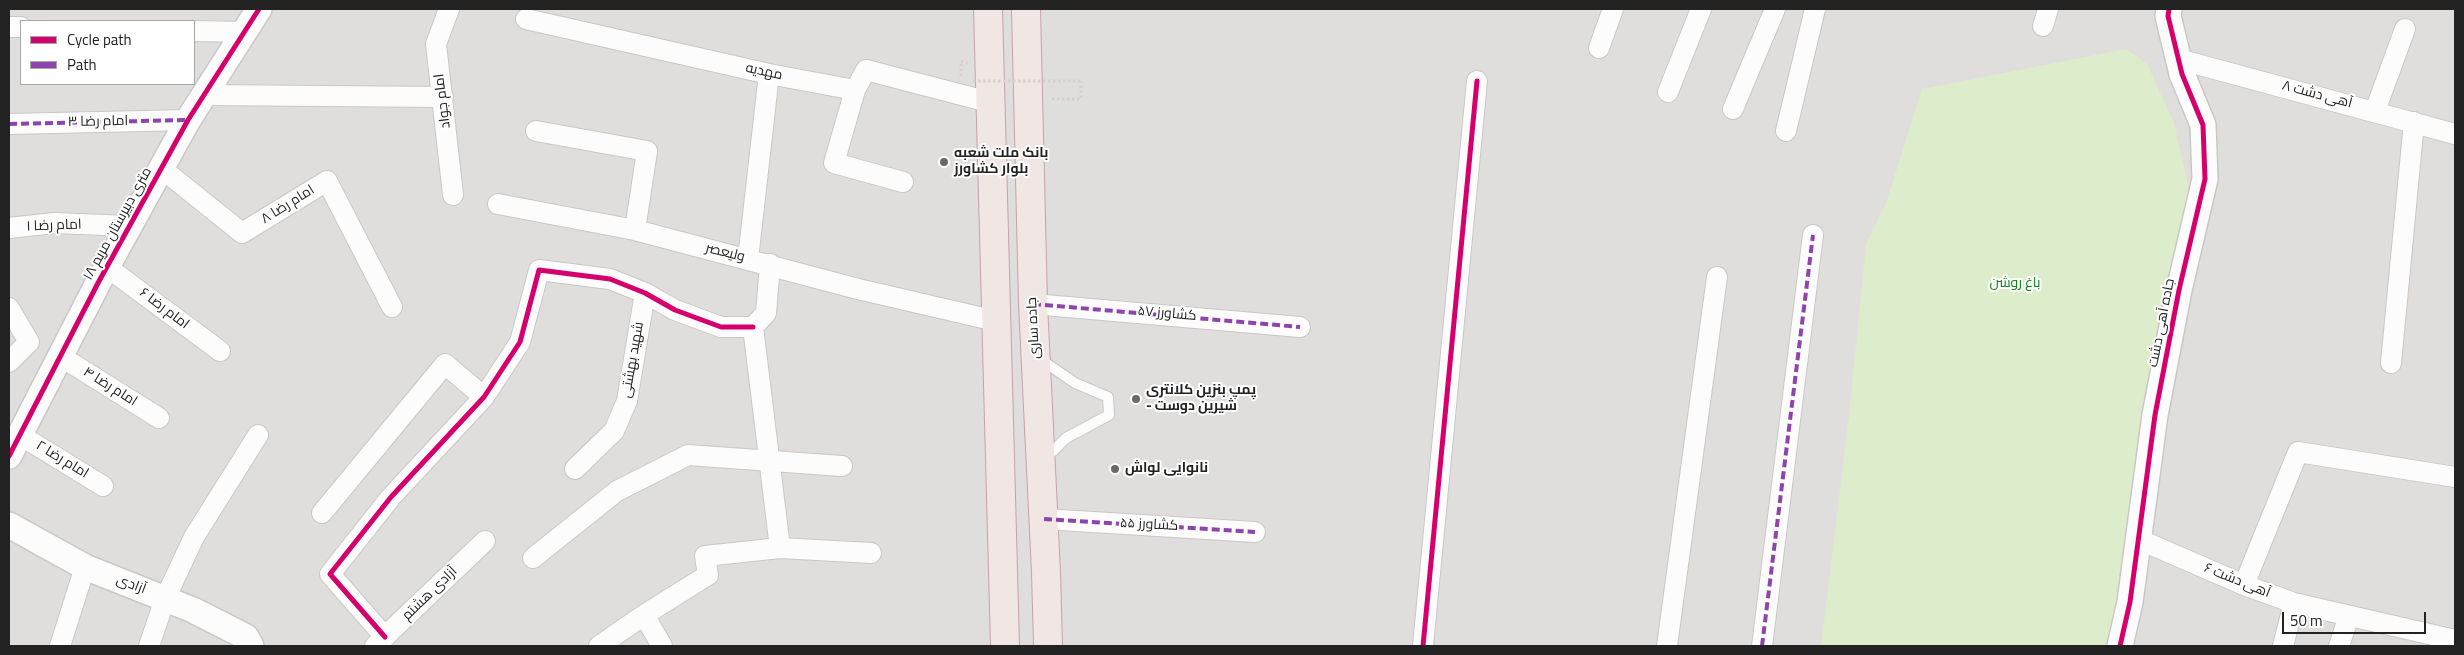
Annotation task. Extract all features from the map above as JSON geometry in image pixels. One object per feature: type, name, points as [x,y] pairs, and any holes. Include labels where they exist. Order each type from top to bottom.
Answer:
[{"type":"highway","points":[[988,9],[981,92],[996,321],[1005,646]]},
{"type":"highway","name":"جاده ساری","points":[[1026,9],[1033,304],[1044,519],[1048,646]]},
{"type":"street","name":"۱۸ متری دبیرستان مریم","points":[[14,445],[107,267],[188,120],[259,9]]},
{"type":"street","name":"امام جواد","points":[[448,9],[436,44],[453,195]]},
{"type":"street","points":[[1600,48],[1613,9]]},
{"type":"street","points":[[1668,92],[1701,9]]},
{"type":"street","points":[[1733,108],[1775,9]]},
{"type":"street","points":[[1786,131],[1815,9]]},
{"type":"street","name":"جاده آهی دشت","points":[[2120,646],[2130,602],[2155,415],[2179,290],[2205,179],[2203,125],[2178,59],[2168,16],[2169,9]]},
{"type":"street","name":"مهدیه","points":[[526,19],[769,74],[855,90]]},
{"type":"street","points":[[2375,111],[2405,29]]},
{"type":"street","points":[[195,31],[245,32]]},
{"type":"street","name":"آهی دشت ۸","points":[[2178,59],[2455,134]]},
{"type":"street","points":[[902,182],[834,163],[855,90],[866,70],[981,92]]},
{"type":"street","points":[[748,259],[769,74]]},
{"type":"street","points":[[1424,646],[1477,81]]},
{"type":"street","points":[[204,95],[443,97]]},
{"type":"street","name":"امام رضا ۳","points":[[9,124],[188,120]]},
{"type":"street","points":[[2391,363],[2414,122]]},
{"type":"street","points":[[536,131],[647,151],[635,230]]},
{"type":"street","name":"امام رضا ۸","points":[[162,168],[242,233],[327,181],[392,308]]},
{"type":"street","name":"ولیعصر","points":[[498,204],[635,230],[770,264],[858,289],[996,321]]},
{"type":"street","name":"امام رضا ۱","points":[[9,228],[54,223],[130,226]]},
{"type":"street","points":[[1762,646],[1813,235]]},
{"type":"street","points":[[380,642],[330,574],[391,497],[484,397],[520,342],[539,270],[610,278],[645,293],[675,310],[721,327],[753,327],[766,313],[770,264]]},
{"type":"street","name":"امام رضا ۶","points":[[107,267],[220,351]]},
{"type":"street","points":[[1667,646],[1717,277]]},
{"type":"street","name":"شهید بهشتی","points":[[575,469],[614,431],[627,401],[645,293]]},
{"type":"street","name":"کشاورز ۵۷","points":[[1033,304],[1125,310],[1300,327]]},
{"type":"street","points":[[9,308],[29,342],[9,362]]},
{"type":"street","points":[[753,327],[780,548]]},
{"type":"street","name":"امام رضا ۴","points":[[60,356],[159,418]]},
{"type":"street","points":[[322,513],[445,364],[484,397]]},
{"type":"street","points":[[148,646],[166,599],[194,536],[258,435]]},
{"type":"street","name":"امام رضا ۲","points":[[14,445],[103,486]]},
{"type":"street","points":[[2244,584],[2298,452],[2455,477]]},
{"type":"street","points":[[533,558],[617,491],[688,456],[842,466]]},
{"type":"street","name":"کشاورز ۵۵","points":[[1044,519],[1255,532]]},
{"type":"street","name":"آزادی","points":[[9,525],[85,567],[193,610],[246,637],[252,646]]},
{"type":"street","name":"آهی دشت ۶","points":[[2138,539],[2294,603],[2455,640]]},
{"type":"street","name":"آزادی هشتم","points":[[380,642],[485,541]]},
{"type":"street","points":[[599,646],[708,575],[705,556],[780,548],[871,553]]},
{"type":"street","points":[[60,646],[85,567]]},
{"type":"street","points":[[2283,646],[2294,603]]},
{"type":"street","points":[[644,616],[662,646]]},
{"type":"street","points":[[2339,646],[2349,616]]},
{"type":"lane","points":[[1036,356],[1075,383],[1108,397],[1109,415],[1066,438],[1041,463]]},
{"type":"path","points":[[981,92],[1081,80],[1081,99],[1028,99]]},
{"type":"shaded area","points":[[9,9],[2455,9],[2455,646],[9,646]]},
{"type":"green space","name":"باغ روشن","points":[[2126,49],[2147,64],[2174,123],[2189,188],[2172,276],[2112,642],[2108,646],[1821,646],[1849,416],[1866,244],[1886,203],[1922,89]]},
{"type":"marked path","points":[[9,124],[188,120]]},
{"type":"marked path","points":[[1762,646],[1813,235]]},
{"type":"marked path","points":[[1033,304],[1300,327]]},
{"type":"marked path","points":[[1044,519],[1255,532]]},
{"type":"cycle path","points":[[9,456],[98,283],[188,120],[259,9]]},
{"type":"cycle path","points":[[2120,646],[2130,602],[2155,415],[2179,290],[2205,179],[2203,125],[2182,74],[2168,16],[2169,9]]},
{"type":"cycle path","points":[[1423,646],[1477,81]]},
{"type":"cycle path","points":[[385,637],[330,574],[391,497],[484,397],[520,342],[539,270],[610,279],[645,293],[675,310],[721,327],[753,327]]},
{"type":"place","name":"بانک ملت شعبه بلوار کشاورز","points":[[944,162]]},
{"type":"place","name":"پمپ بنزین کلانتری - شیرین دوست","points":[[1136,399]]},
{"type":"place","name":"نانوایی لواش","points":[[1115,469]]}]
